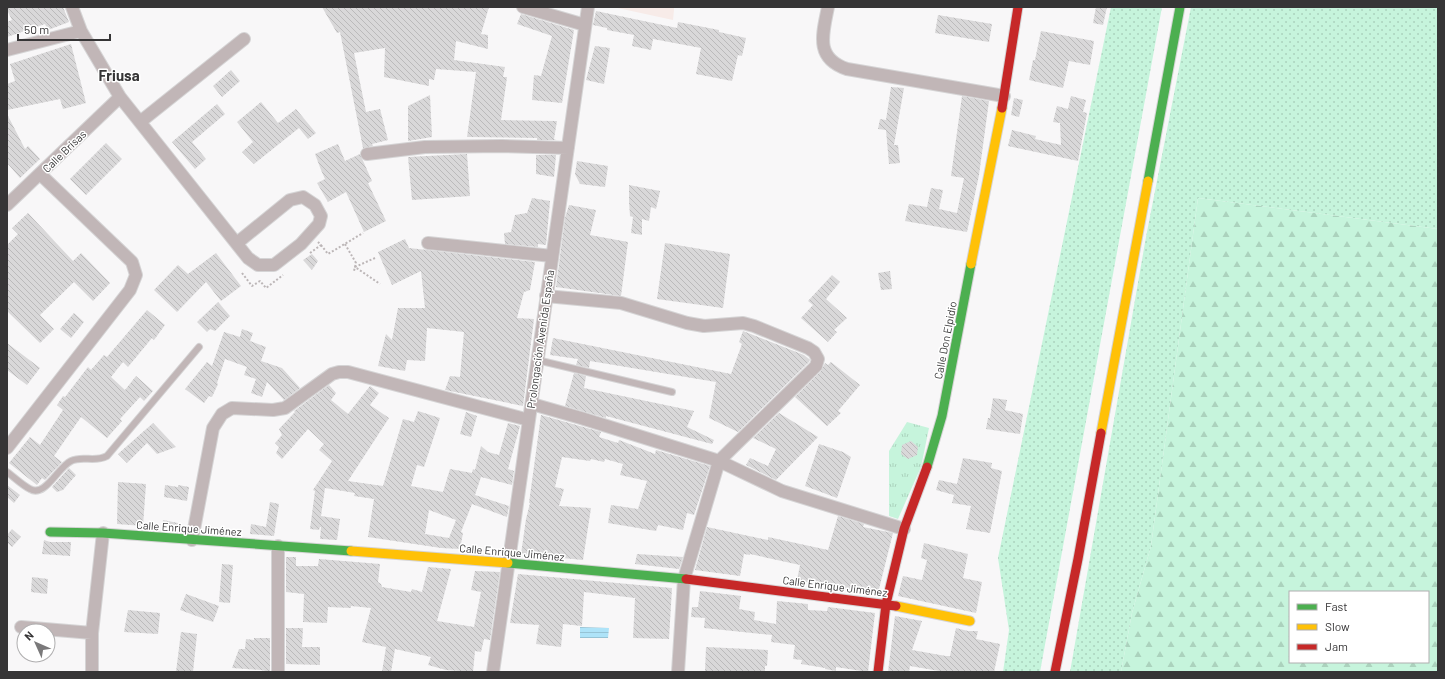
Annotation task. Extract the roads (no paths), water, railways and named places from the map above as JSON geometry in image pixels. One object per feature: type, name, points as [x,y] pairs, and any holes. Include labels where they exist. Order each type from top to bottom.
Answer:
[{"type":"street","points":[[72,7],[81,32],[120,97],[248,258],[258,265],[274,264],[302,244],[319,224],[321,216],[315,205],[303,197],[290,200],[237,244]]},
{"type":"street","points":[[523,7],[585,25]]},
{"type":"street","name":"Prolongación Avenida España","points":[[493,672],[588,7]]},
{"type":"street","points":[[828,7],[822,37],[823,46],[826,54],[839,66],[1004,96]]},
{"type":"street","name":"Calle Don Elpidio","points":[[878,672],[886,604],[904,529],[926,472],[942,416],[1004,96],[1018,7]]},
{"type":"street","points":[[1055,672],[1079,551],[1180,7]]},
{"type":"street","points":[[7,50],[81,32]]},
{"type":"street","points":[[140,122],[244,39]]},
{"type":"street","name":"Calle Brisas","points":[[7,205],[120,97]]},
{"type":"street","points":[[367,154],[425,147],[502,146],[568,148]]},
{"type":"street","points":[[7,448],[130,290],[136,275],[132,262],[40,174]]},
{"type":"street","points":[[428,243],[552,256]]},
{"type":"street","points":[[546,296],[621,303],[704,326],[743,323],[754,326],[814,352],[818,359],[816,366],[719,461],[684,579],[678,672]]},
{"type":"street","points":[[192,540],[213,428],[222,414],[232,408],[273,410],[285,408],[332,374],[348,372],[529,420]]},
{"type":"street","points":[[532,404],[719,461],[782,491],[904,529]]},
{"type":"street","name":"Calle Enrique Jiménez","points":[[50,532],[103,533],[508,563],[684,579],[886,604],[970,621]]},
{"type":"street","points":[[92,672],[92,633],[103,533]]},
{"type":"street","points":[[278,546],[278,672]]},
{"type":"street","points":[[56,630],[92,633]]},
{"type":"lane","points":[[7,472],[30,490],[40,490],[44,488],[62,467],[69,462],[78,458],[97,460],[107,456],[199,347]]},
{"type":"lane","points":[[537,360],[672,392]]},
{"type":"water","points":[[580,627],[609,628],[608,638],[580,638]]},
{"type":"district","name":"Friusa","points":[[119,75]]}]
